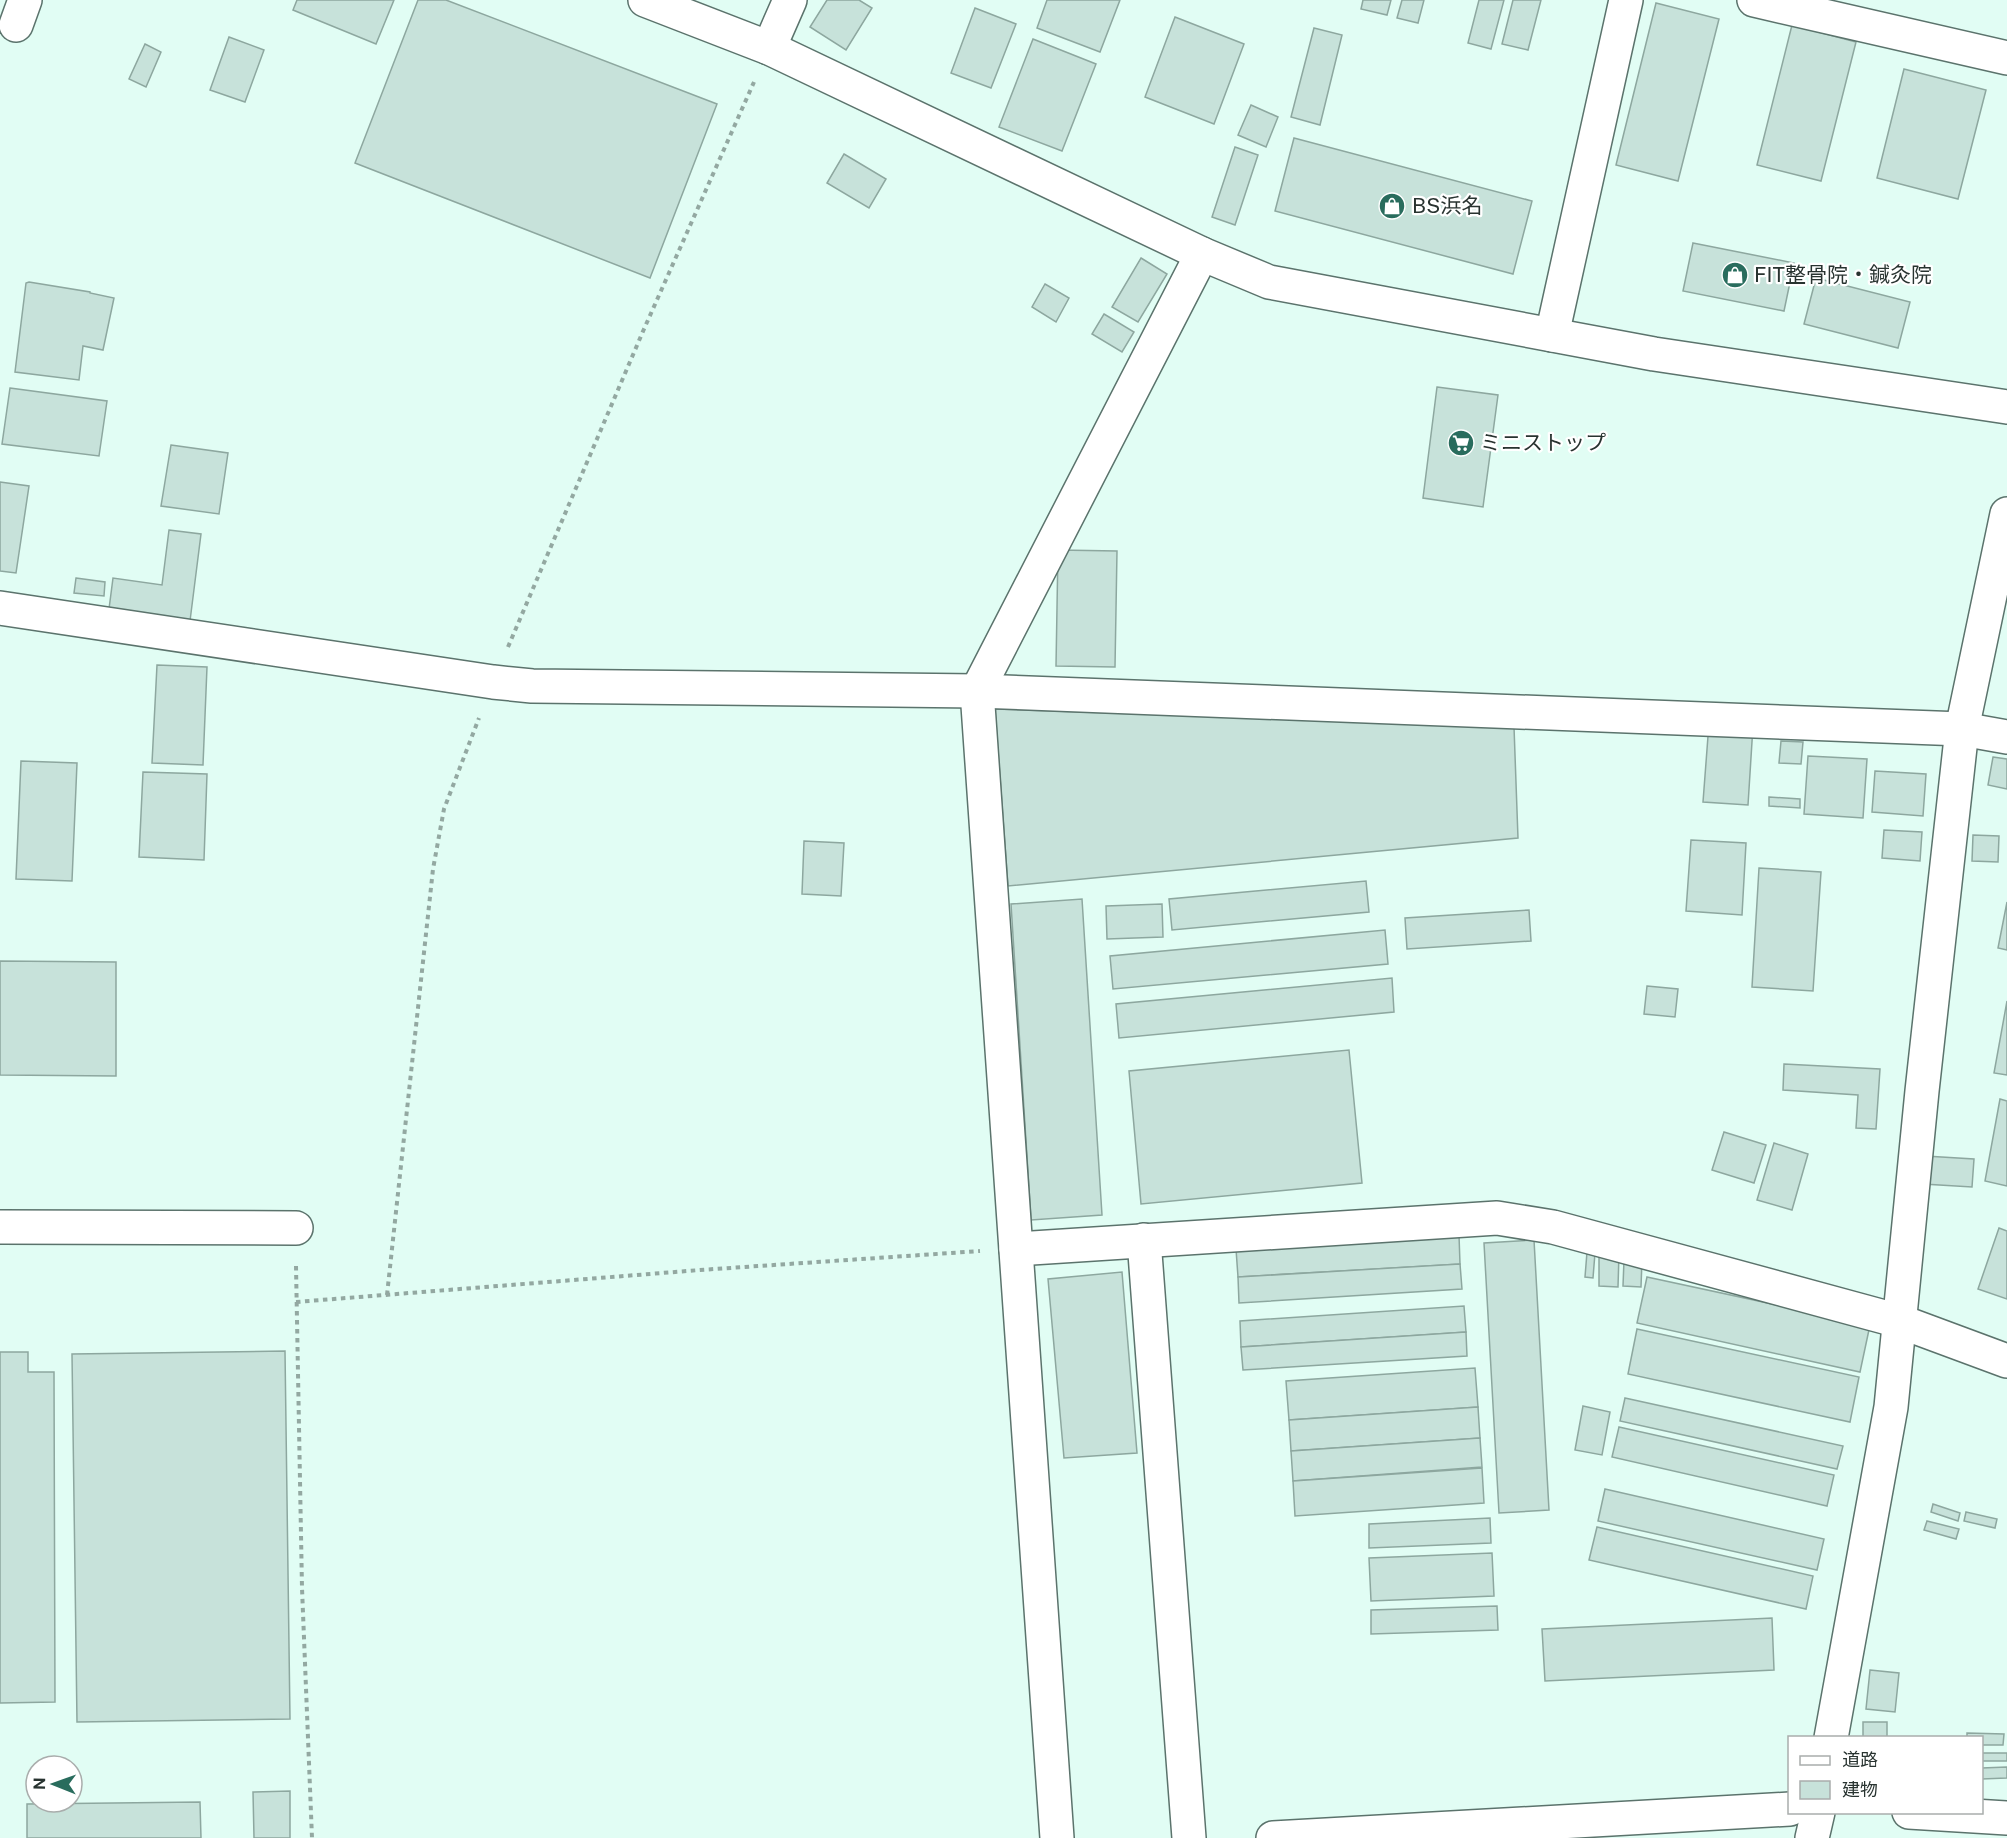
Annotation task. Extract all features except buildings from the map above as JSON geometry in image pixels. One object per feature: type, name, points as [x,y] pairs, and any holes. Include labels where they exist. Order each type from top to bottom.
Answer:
[{"type":"street","points":[[645,0],[769,48],[1202,254],[1269,282],[1654,354],[2007,407]]},
{"type":"street","points":[[769,48],[790,0]]},
{"type":"street","points":[[1552,335],[1626,0]]},
{"type":"street","points":[[1754,0],[2007,58]]},
{"type":"street","points":[[1057,1838],[976,691],[1202,254]]},
{"type":"street","points":[[1831,1736],[1891,1407],[1920,1102],[1962,729],[2007,514]]},
{"type":"street","points":[[0,608],[532,686],[976,691],[1962,729],[2007,737]]},
{"type":"street","points":[[1016,1249],[1497,1218],[1553,1227],[1899,1321],[2007,1361]]},
{"type":"street","points":[[0,1227],[296,1228]]},
{"type":"street","points":[[1144,1240],[1189,1838]]},
{"type":"street","points":[[1273,1838],[1788,1809]]},
{"type":"street","points":[[1812,1838],[1818,1814]]},
{"type":"street","points":[[1942,1814],[2007,1818]]},
{"type":"path","points":[[387,1295],[433,869],[444,809],[493,682],[644,329],[769,48]]},
{"type":"path","points":[[296,1228],[302,1588],[312,1838]]},
{"type":"path","points":[[296,1302],[700,1270],[1016,1249]]},
{"type":"place","name":"BS浜名","points":[[1392,206]]},
{"type":"place","name":"FIT整骨院・鍼灸院","points":[[1735,275]]},
{"type":"place","name":"ミニストップ","points":[[1461,443]]}]
